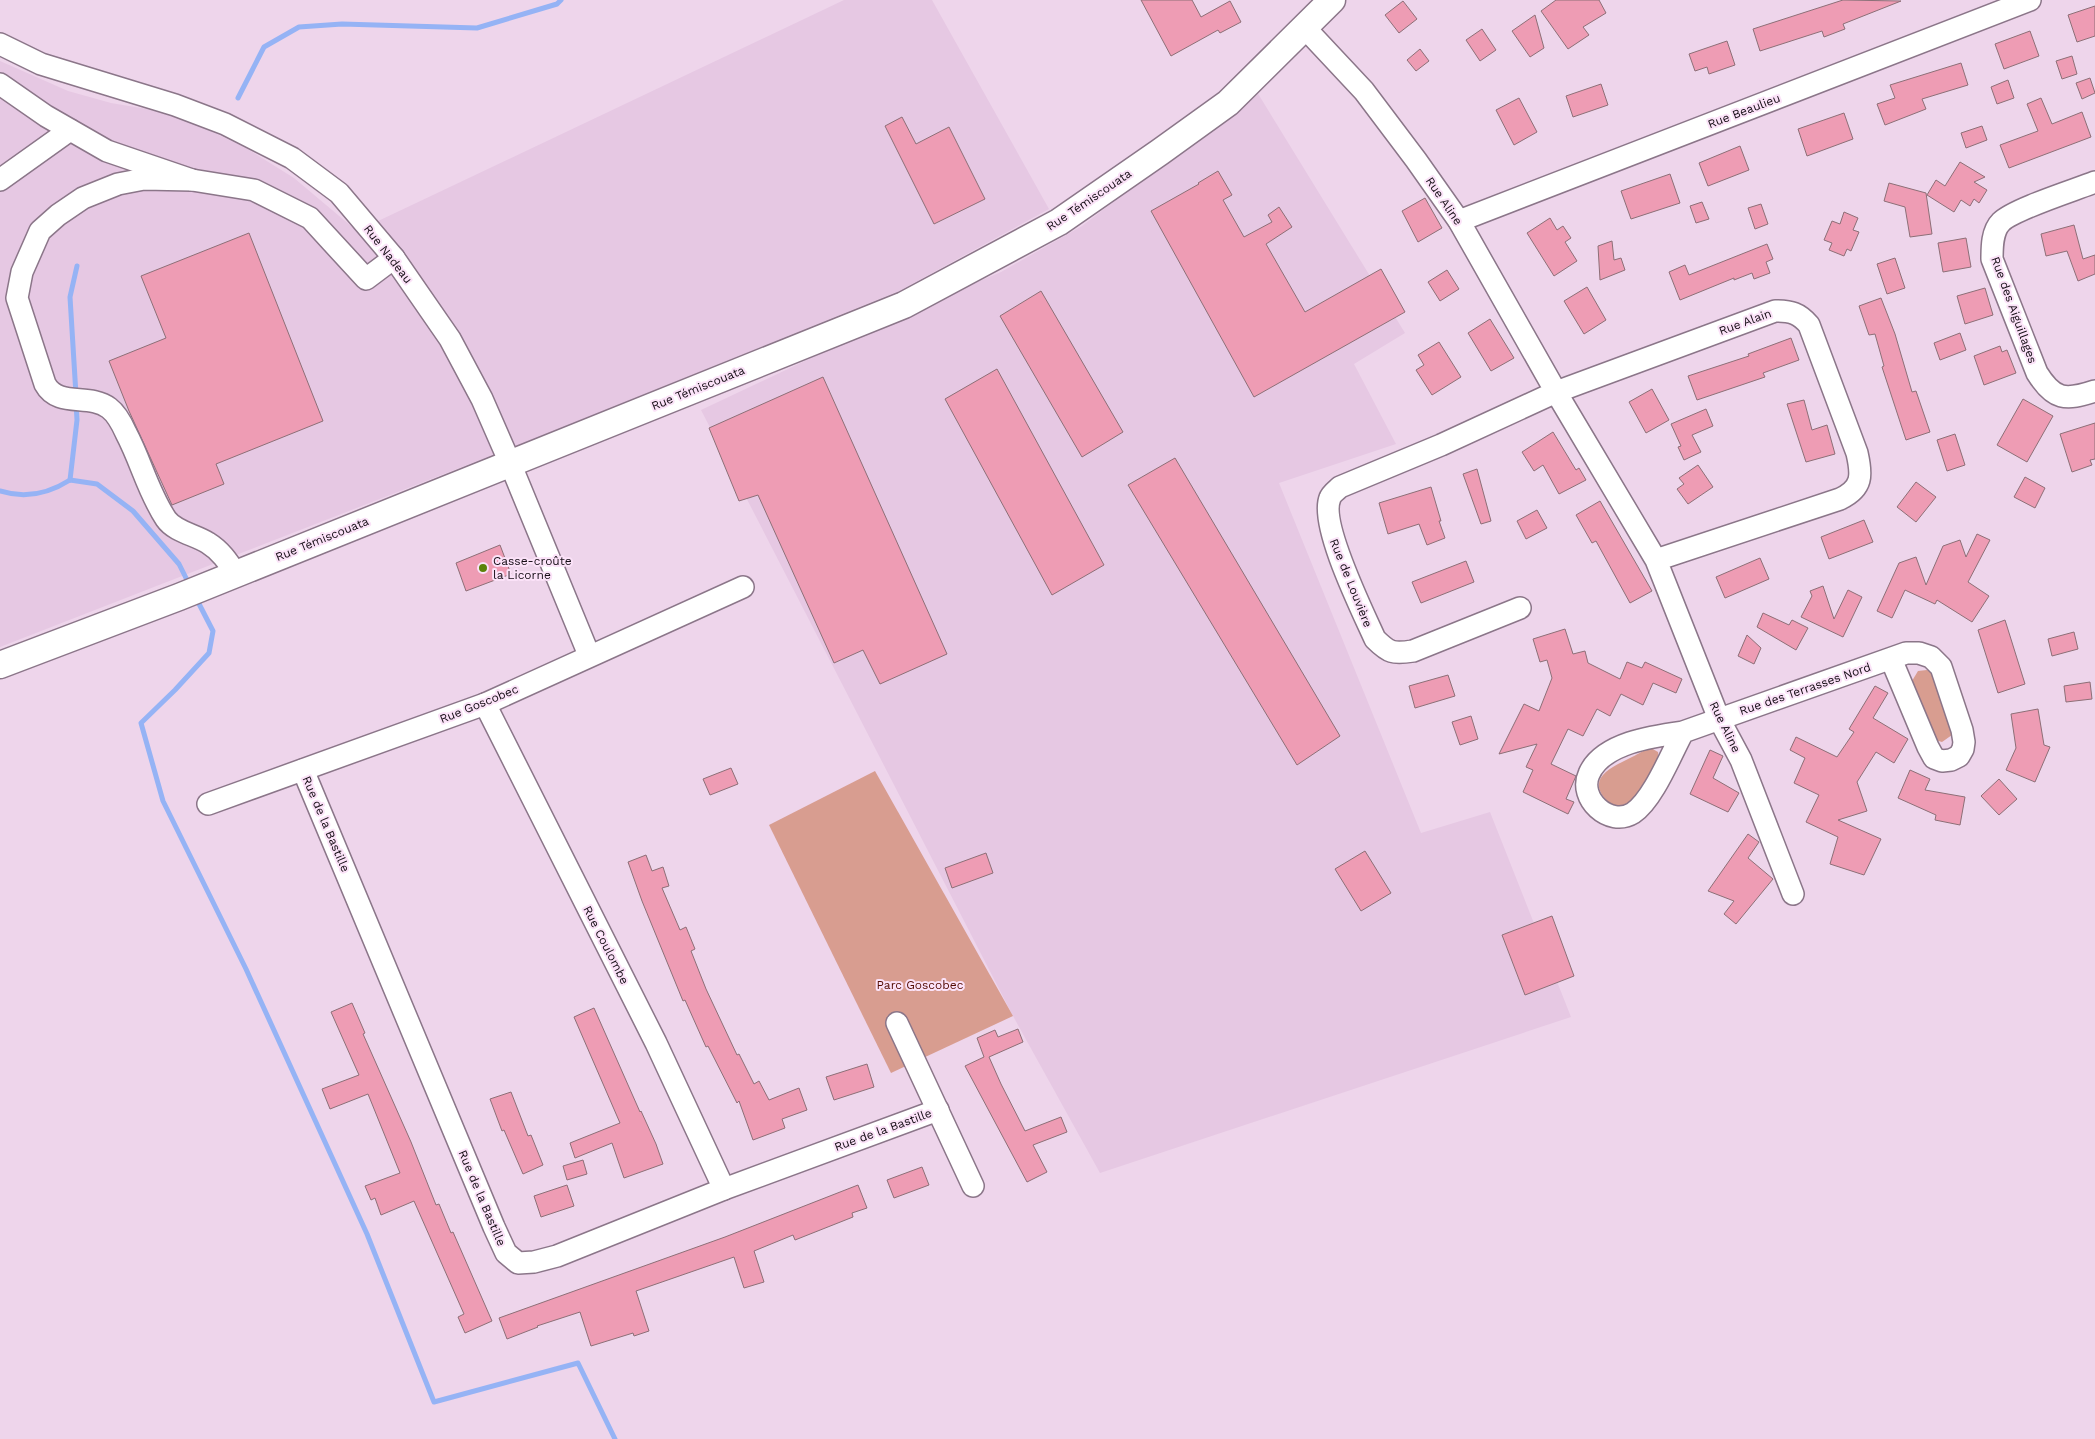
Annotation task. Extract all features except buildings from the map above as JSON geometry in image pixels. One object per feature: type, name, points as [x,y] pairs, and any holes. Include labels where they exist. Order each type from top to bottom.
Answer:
[{"type":"main road","name":"Rue Témiscouata","points":[[0,665],[179,597],[904,305],[1059,222],[1228,103],[1332,0]]},
{"type":"street","name":"Rue Beaulieu","points":[[1459,221],[2030,0]]},
{"type":"street","name":"Rue Aline","points":[[1305,28],[1364,91],[1459,221],[1556,392]]},
{"type":"street","name":"Rue Nadeau","points":[[0,44],[41,64],[176,105],[225,124],[292,158],[339,193],[394,258],[450,339],[482,399],[590,656]]},
{"type":"street","points":[[0,84],[46,116],[107,152],[192,180]]},
{"type":"street","points":[[0,180],[70,130]]},
{"type":"street","points":[[236,574],[222,553],[168,521],[156,503],[135,449],[118,418],[109,408],[94,400],[59,397],[50,393],[9,300],[40,231],[58,215],[83,198],[118,184],[144,179],[192,180],[254,190],[310,218],[366,279],[394,258]]},
{"type":"street","name":"Rue des Aiguillages","points":[[2095,182],[2007,218],[2001,222],[1995,234],[1992,248],[1992,259],[2037,373],[2046,387],[2055,395],[2069,397],[2095,390]]},
{"type":"street","name":"Rue Alain","points":[[1556,392],[1775,311],[1789,311],[1801,316],[1809,325],[1857,453],[1861,469],[1859,482],[1850,494],[1840,499],[1656,560]]},
{"type":"street","points":[[1556,392],[1656,560]]},
{"type":"street","name":"Rue de Louvière","points":[[1520,608],[1412,651],[1395,653],[1385,649],[1375,639],[1331,533],[1328,514],[1330,498],[1340,486],[1441,445],[1556,392]]},
{"type":"street","name":"Rue Aline","points":[[1656,560],[1719,719],[1741,760],[1792,894]]},
{"type":"street","name":"Rue Goscobec","points":[[208,804],[484,704],[743,587]]},
{"type":"street","name":"Rue des Terrasses Nord","points":[[1683,732],[1644,802],[1632,814],[1618,817],[1604,814],[1592,804],[1587,789],[1588,774],[1597,762],[1608,753],[1638,740],[1683,732],[1906,653],[1919,653],[1932,657],[1940,667],[1962,730],[1964,742],[1959,756],[1951,760],[1942,761],[1934,758],[1928,748],[1891,659]]},
{"type":"street","name":"Rue Coulombe","points":[[484,704],[656,1043],[724,1188]]},
{"type":"street","name":"Rue de la Bastille","points":[[303,770],[506,1253],[518,1263],[542,1260],[724,1188],[938,1110]]},
{"type":"street","points":[[897,1023],[973,1186]]},
{"type":"shaded area","points":[[844,0],[932,0],[1049,209],[899,291],[531,440],[0,647],[0,61],[68,91],[111,103],[147,109],[188,121],[221,136],[246,148],[294,178],[357,231]]},
{"type":"shaded area","points":[[1257,92],[1405,333],[1354,364],[1396,444],[1279,483],[1421,833],[1490,812],[1571,1017],[1100,1173],[1013,1016],[701,410],[923,305],[1001,272],[1082,226]]},
{"type":"green space","points":[[1927,670],[1932,673],[1952,735],[1942,742],[1935,740],[1912,681],[1918,671]]},
{"type":"green space","points":[[1651,748],[1658,752],[1658,757],[1647,780],[1636,796],[1625,806],[1617,806],[1608,802],[1599,787],[1603,775],[1615,766]]},
{"type":"green space","name":"Parc Goscobec","points":[[875,771],[1013,1016],[891,1073],[769,825]]},
{"type":"waterway","points":[[238,98],[264,47],[299,27],[342,24],[477,28],[557,4],[561,0]]},
{"type":"waterway","points":[[76,395],[70,297],[77,266]]},
{"type":"waterway","points":[[70,480],[77,420],[76,403]]},
{"type":"waterway","points":[[70,480],[97,484],[133,511],[179,564],[189,584]]},
{"type":"waterway","points":[[0,491],[18,495],[36,494],[53,489],[70,480]]},
{"type":"waterway","points":[[196,598],[213,631],[209,653],[141,723],[163,801],[246,969],[367,1234],[434,1402],[578,1363],[615,1439]]},
{"type":"place","name":"Casse-croûte la Licorne","points":[[483,568]]}]
